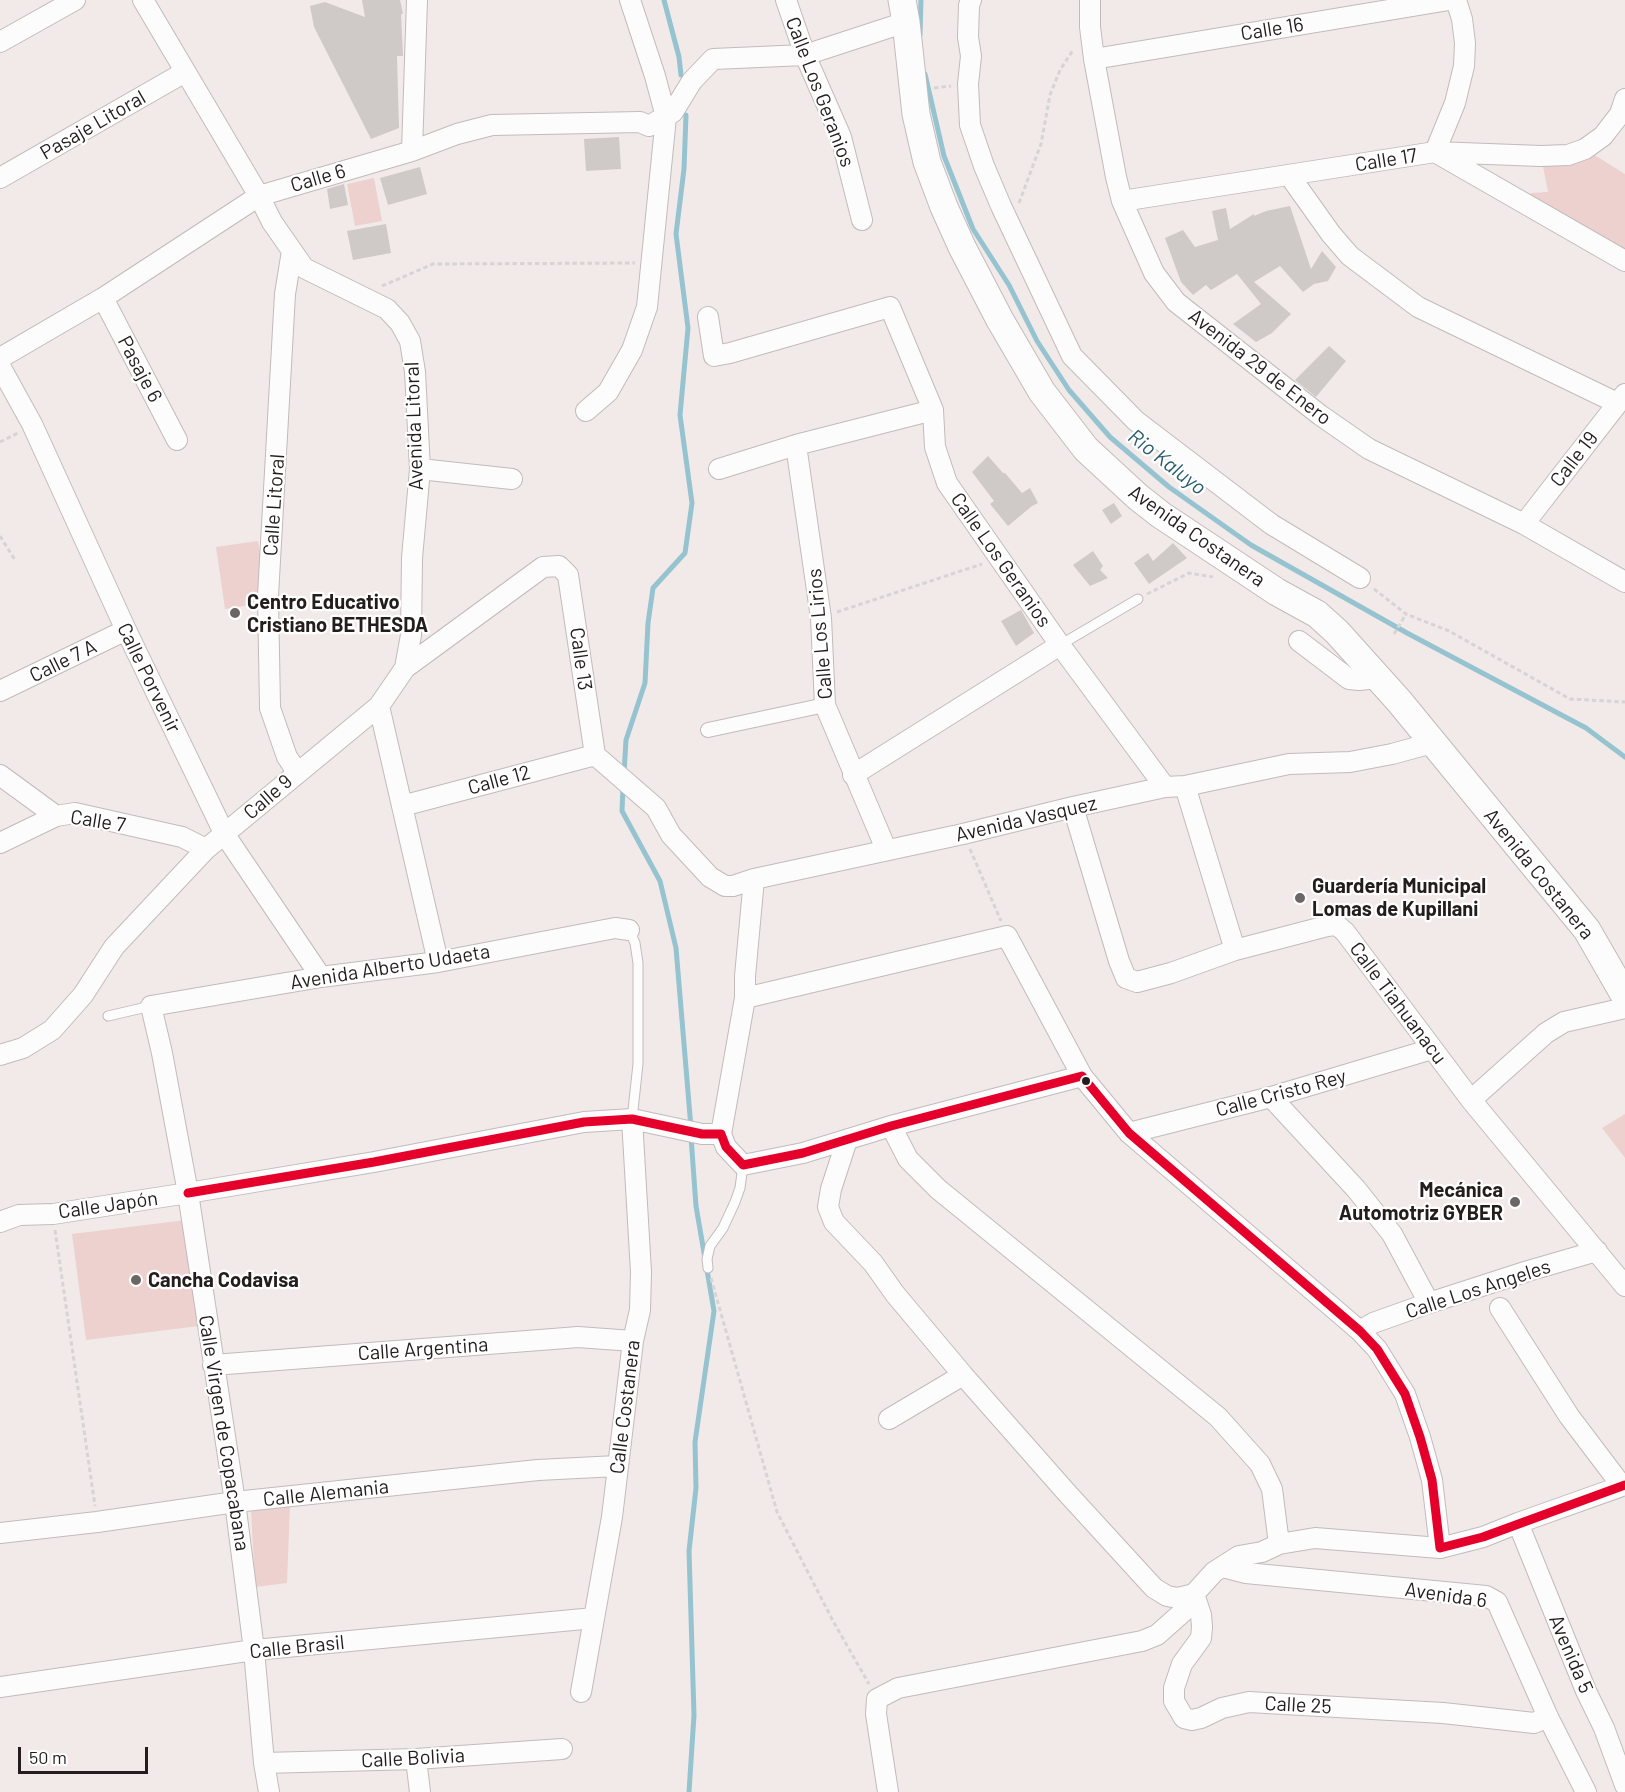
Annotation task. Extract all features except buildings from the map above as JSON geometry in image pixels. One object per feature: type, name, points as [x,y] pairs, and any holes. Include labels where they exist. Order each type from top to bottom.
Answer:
[{"type":"main road","name":"Avenida Costanera","points":[[904,11],[916,114],[927,162],[962,247],[1041,392],[1086,449],[1161,516],[1277,592],[1317,614],[1337,632],[1399,701],[1587,930],[1625,996]]},
{"type":"street","points":[[1,37],[75,0]]},
{"type":"street","name":"Avenida Litoral","points":[[144,0],[272,222],[304,268],[387,309],[400,323],[410,340],[416,372],[420,469],[412,558],[411,635],[405,668]]},
{"type":"street","points":[[412,151],[417,0]]},
{"type":"street","points":[[630,0],[670,115]]},
{"type":"street","name":"Calle Los Geranios","points":[[786,0],[805,54],[841,137],[862,220]]},
{"type":"street","points":[[970,0],[969,125],[984,166],[1072,356],[1136,421],[1271,524],[1360,578]]},
{"type":"street","name":"Avenida 29 de Enero","points":[[1090,0],[1090,27],[1094,58],[1122,201],[1154,273],[1176,302],[1311,408],[1369,449],[1524,524],[1625,582]]},
{"type":"street","name":"Calle 16","points":[[1094,58],[1449,0]]},
{"type":"street","points":[[1456,0],[1465,43],[1464,66],[1455,103],[1435,152],[1625,261]]},
{"type":"street","points":[[586,411],[608,392],[632,351],[647,307],[670,115],[692,81],[713,59],[805,54],[904,11]]},
{"type":"street","name":"Pasaje Litoral","points":[[0,178],[185,72]]},
{"type":"street","name":"Calle 17","points":[[1122,201],[1435,152],[1568,155],[1585,149],[1603,136],[1620,114],[1625,99]]},
{"type":"street","name":"Calle 6","points":[[0,358],[103,298],[259,196],[492,125],[640,122],[649,126],[670,115]]},
{"type":"street","points":[[1289,175],[1331,234],[1350,256],[1418,307],[1621,399]]},
{"type":"street","name":"Calle Litoral","points":[[292,251],[285,294],[268,596],[270,708],[292,764]]},
{"type":"street","name":"Pasaje 6","points":[[103,298],[177,440]]},
{"type":"street","name":"Calle Los Geranios","points":[[708,317],[714,356],[890,307],[933,410],[935,447],[947,483],[1060,645],[1165,787]]},
{"type":"street","name":"Calle Porvenir","points":[[0,366],[32,424],[126,630],[225,835],[321,977]]},
{"type":"street","name":"Calle 19","points":[[1524,524],[1621,399]]},
{"type":"street","points":[[719,469],[796,444],[933,410]]},
{"type":"street","name":"Calle Los Lirios","points":[[796,444],[821,618],[825,705],[886,849]]},
{"type":"street","points":[[420,469],[512,479]]},
{"type":"street","name":"Calle 9","points":[[0,1055],[23,1048],[52,1030],[83,995],[114,947],[206,849],[225,835],[292,764],[379,706],[405,668],[543,567],[559,566]]},
{"type":"street","name":"Calle 13","points":[[559,566],[568,575],[595,755]]},
{"type":"street","name":"Calle 7 A","points":[[0,691],[126,630]]},
{"type":"street","points":[[1299,641],[1349,679],[1377,678]]},
{"type":"street","points":[[854,775],[1060,645]]},
{"type":"street","points":[[708,730],[825,705]]},
{"type":"street","points":[[379,706],[438,962]]},
{"type":"street","name":"Avenida Vasquez","points":[[595,755],[656,808],[671,835],[710,877],[725,886],[733,886],[753,879],[963,834],[1165,787],[1185,786],[1290,764],[1350,762],[1432,743]]},
{"type":"street","name":"Calle 12","points":[[402,806],[595,755]]},
{"type":"street","name":"Calle 7","points":[[0,775],[56,816],[75,813],[182,837],[206,849]]},
{"type":"street","points":[[1185,786],[1234,950]]},
{"type":"street","name":"Calle Tiahuanacu","points":[[1072,807],[1126,978],[1137,982],[1171,973],[1234,950],[1327,926],[1338,926],[1345,932],[1470,1100],[1625,1286]]},
{"type":"street","points":[[0,843],[56,816]]},
{"type":"street","points":[[753,879],[744,976],[745,998],[711,1134],[743,1165],[802,1153],[891,1126],[1082,1076]]},
{"type":"street","name":"Avenida Alberto Udaeta","points":[[151,1006],[321,977],[438,962],[615,928],[629,930]]},
{"type":"street","points":[[745,998],[1007,936],[1082,1076],[1129,1133],[1360,1331],[1377,1349],[1405,1394],[1420,1437],[1432,1480],[1440,1548]]},
{"type":"street","name":"Calle Virgen de Copacabana","points":[[151,1006],[188,1193],[235,1502],[269,1792]]},
{"type":"street","points":[[1470,1100],[1546,1034],[1564,1022],[1625,1008]]},
{"type":"street","name":"Calle Cristo Rey","points":[[1129,1133],[1271,1097],[1431,1049]]},
{"type":"street","points":[[1271,1097],[1356,1189],[1392,1234],[1429,1304]]},
{"type":"street","name":"Calle Japón","points":[[0,1222],[19,1215],[53,1214],[374,1162],[584,1122],[637,1120],[711,1134]]},
{"type":"street","name":"Calle Costanera","points":[[581,1692],[612,1517],[633,1341],[640,1310],[637,1120]]},
{"type":"street","points":[[891,1126],[908,1160],[938,1190],[1218,1417],[1260,1464],[1272,1489],[1279,1544]]},
{"type":"street","points":[[847,1140],[831,1189],[828,1207],[834,1222],[873,1263],[963,1375],[1066,1493],[1154,1588],[1167,1596],[1179,1598],[1194,1594]]},
{"type":"street","name":"Calle Los Angeles","points":[[1360,1331],[1373,1323],[1429,1304],[1597,1251]]},
{"type":"street","points":[[888,1792],[876,1714],[877,1699],[898,1688],[1142,1641],[1157,1635],[1184,1611],[1194,1594],[1214,1572],[1239,1556],[1262,1552],[1279,1544],[1315,1538],[1440,1548],[1483,1537],[1518,1522],[1624,1486],[1569,1416],[1500,1308]]},
{"type":"street","name":"Calle Argentina","points":[[213,1365],[553,1338],[578,1337],[633,1341]]},
{"type":"street","points":[[889,1419],[963,1375]]},
{"type":"street","name":"Calle Alemania","points":[[0,1533],[235,1502],[538,1470],[617,1466]]},
{"type":"street","name":"Avenida 5","points":[[1518,1522],[1586,1691],[1604,1728],[1625,1785]]},
{"type":"street","name":"Avenida 6","points":[[1223,1567],[1246,1574],[1486,1596],[1497,1602],[1548,1717],[1586,1792]]},
{"type":"street","name":"Calle 25","points":[[1194,1594],[1201,1615],[1201,1638],[1182,1664],[1174,1688],[1174,1701],[1184,1718],[1192,1720],[1201,1718],[1222,1708],[1249,1702],[1443,1713],[1534,1724],[1548,1717]]},
{"type":"street","name":"Calle Brasil","points":[[0,1687],[254,1650],[594,1618]]},
{"type":"street","name":"Calle Bolivia","points":[[264,1763],[416,1759],[562,1749]]},
{"type":"street","points":[[416,1759],[420,1792]]},
{"type":"lane","points":[[1060,645],[1138,599]]},
{"type":"lane","points":[[629,930],[635,943],[638,963],[637,1120]]},
{"type":"lane","points":[[108,1016],[151,1006]]},
{"type":"lane","points":[[708,1268],[706,1259],[710,1246],[723,1228],[735,1203],[740,1188],[743,1165]]},
{"type":"path","points":[[1010,224],[1041,144],[1050,95],[1060,70],[1090,27]]},
{"type":"path","points":[[363,298],[378,287],[434,264],[651,263]]},
{"type":"path","points":[[0,536],[15,560]]},
{"type":"path","points":[[821,618],[1001,558]]},
{"type":"path","points":[[1138,599],[1189,573],[1220,581]]},
{"type":"path","points":[[1360,578],[1406,614],[1449,631],[1570,699],[1625,702]]},
{"type":"path","points":[[1394,634],[1406,614]]},
{"type":"path","points":[[963,834],[1007,936]]},
{"type":"path","points":[[53,1214],[97,1522]]},
{"type":"path","points":[[708,1268],[777,1512],[833,1621],[877,1699]]},
{"type":"shaded area","points":[[1585,149],[1625,174],[1625,255],[1529,203],[1531,193],[1548,192],[1541,156]]},
{"type":"shaded area","points":[[374,178],[382,221],[355,226],[347,184]]},
{"type":"shaded area","points":[[258,541],[267,602],[225,609],[216,547]]},
{"type":"shaded area","points":[[1625,1114],[1625,1158],[1602,1128]]},
{"type":"shaded area","name":"Cancha Codavisa","points":[[186,1220],[199,1326],[86,1340],[72,1234]]},
{"type":"shaded area","points":[[290,1506],[287,1583],[255,1587],[251,1510]]},
{"type":"waterway","points":[[664,0],[679,57],[681,75]]},
{"type":"waterway","name":"Rio Kaluyo","points":[[920,35],[921,0]]},
{"type":"waterway","name":"Rio Kaluyo","points":[[925,74],[944,156],[973,229],[1009,285],[1037,341],[1069,390],[1110,437],[1169,487],[1251,545],[1407,633],[1586,728],[1625,757]]},
{"type":"waterway","points":[[624,774],[626,740],[645,683],[648,623],[653,588],[685,553],[692,503],[680,415],[688,328],[676,234],[684,169],[686,115]]},
{"type":"waterway","points":[[623,787],[622,811],[660,881],[676,948],[691,1128]]},
{"type":"waterway","points":[[689,1792],[694,1715],[689,1551],[696,1488],[695,1442],[714,1311],[696,1206],[691,1137]]},
{"type":"transit line","points":[[188,1193],[374,1162],[584,1122],[632,1119],[702,1134],[721,1134],[726,1147],[743,1165],[803,1153],[891,1126],[1082,1076],[1129,1133],[1360,1331],[1377,1349],[1405,1394],[1420,1437],[1432,1480],[1440,1548],[1483,1537],[1625,1485]]},
{"type":"place","name":"Centro Educativo Cristiano BETHESDA","points":[[235,613]]},
{"type":"place","name":"Guardería Municipal Lomas de Kupillani","points":[[1300,898]]},
{"type":"place","name":"Mecánica Automotriz GYBER","points":[[1515,1202]]},
{"type":"place","name":"Cancha Codavisa","points":[[136,1280]]}]
